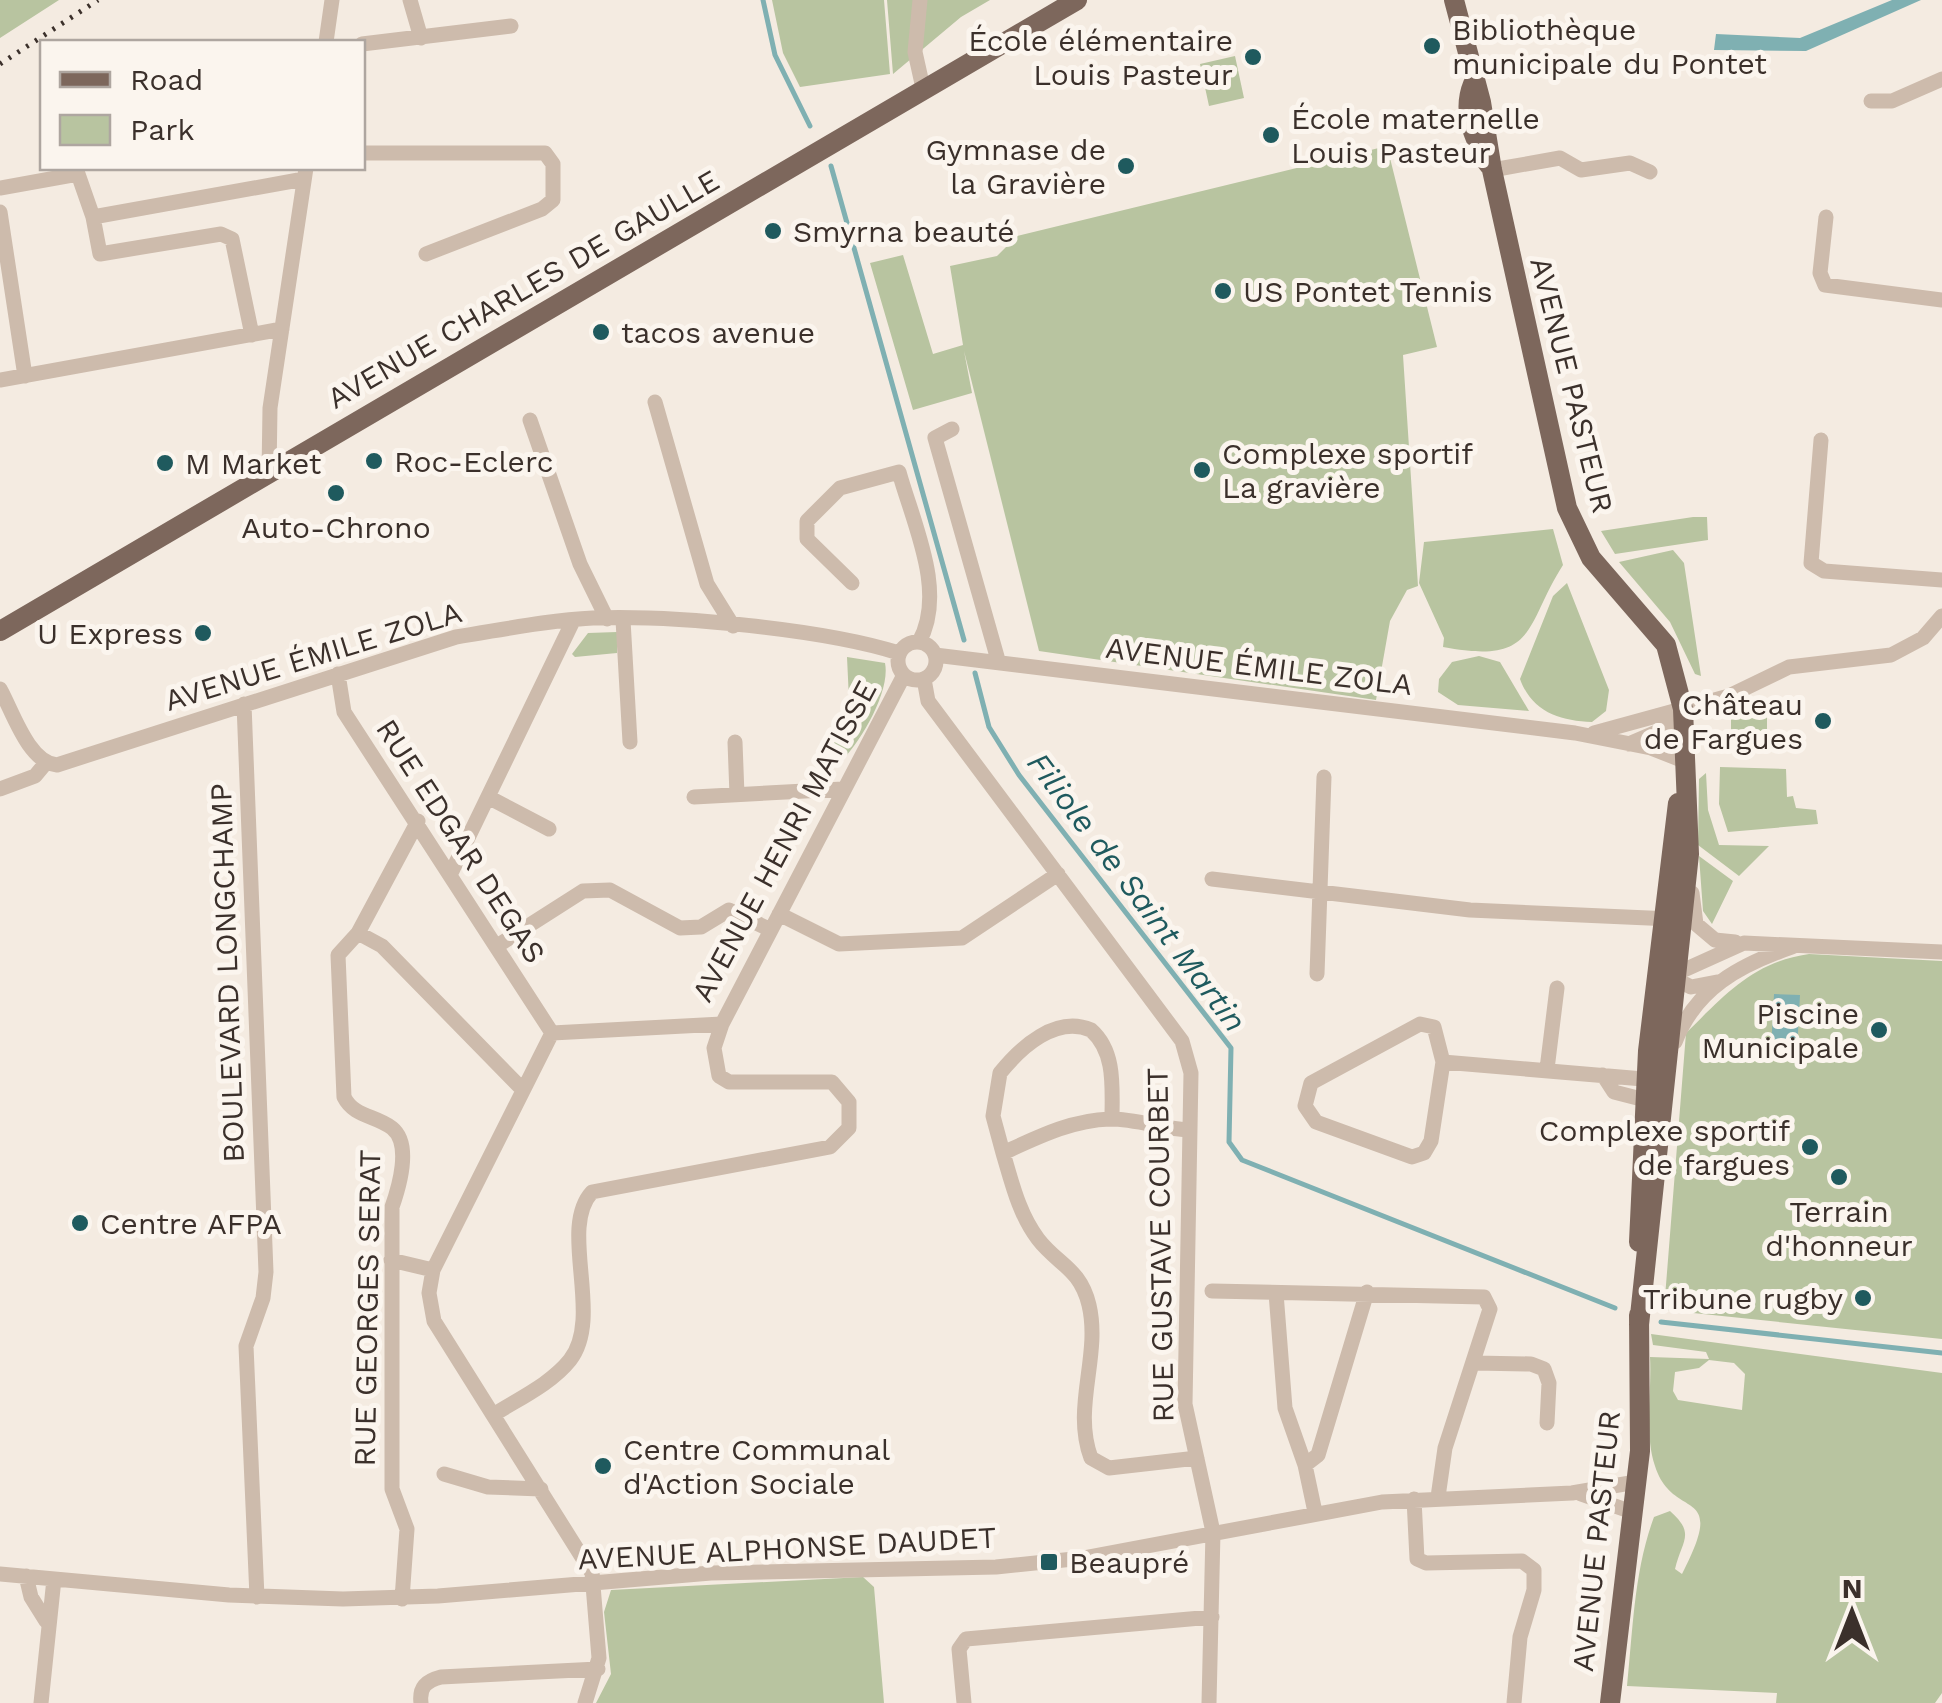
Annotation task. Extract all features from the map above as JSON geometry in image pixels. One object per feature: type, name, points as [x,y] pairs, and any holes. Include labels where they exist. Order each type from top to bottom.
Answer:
[{"type":"main road","name":"AVENUE CHARLES DE GAULLE","points":[[0,630],[1077,0]]},
{"type":"main road","name":"AVENUE PASTEUR","points":[[1454,0],[1473,84],[1481,102],[1492,170],[1573,524],[1598,567],[1666,645],[1683,709],[1689,854],[1654,998],[1658,1089],[1639,1326],[1636,1482],[1610,1703]]},
{"type":"main road","name":"AVENUE PASTEUR","points":[[1658,1089],[1670,1053],[1674,977],[1670,922],[1684,761]]},
{"type":"street","points":[[326,40],[332,0]]},
{"type":"street","points":[[410,0],[421,38]]},
{"type":"street","points":[[920,0],[915,52],[923,88]]},
{"type":"street","points":[[365,44],[511,26]]},
{"type":"street","points":[[1870,102],[1892,102],[1942,79]]},
{"type":"street","points":[[365,153],[544,153],[553,164],[553,200],[542,209],[426,254]]},
{"type":"street","points":[[1492,170],[1560,158],[1581,170],[1630,164],[1650,172]]},
{"type":"street","points":[[0,188],[78,174],[94,217],[100,254],[221,234],[232,239],[252,334]]},
{"type":"street","points":[[94,217],[305,174],[270,408],[268,474]]},
{"type":"street","points":[[0,212],[25,376]]},
{"type":"street","points":[[1826,217],[1820,273],[1824,286],[1942,300]]},
{"type":"street","points":[[0,380],[282,329]]},
{"type":"street","points":[[655,402],[707,584],[733,626]]},
{"type":"street","points":[[530,420],[580,564],[615,620],[630,742]]},
{"type":"street","points":[[952,429],[936,438],[998,660]]},
{"type":"street","points":[[1821,440],[1811,563],[1824,571],[1942,580]]},
{"type":"street","points":[[852,583],[807,539],[807,520],[840,488],[899,472],[930,583],[928,627],[919,642]]},
{"type":"street","name":"AVENUE ÉMILE ZOLA","points":[[1575,734],[1614,730],[1729,696],[1789,667],[1891,655],[1923,638],[1942,616]]},
{"type":"street","name":"AVENUE ÉMILE ZOLA","points":[[0,789],[35,776],[45,764],[80,759],[456,637],[573,621],[615,620],[733,626],[869,644],[899,653]]},
{"type":"street","points":[[451,873],[573,621]]},
{"type":"street","points":[[919,642],[935,655],[933,672],[924,679],[904,676],[898,665],[899,653],[907,644],[919,642]]},
{"type":"street","name":"AVENUE ÉMILE ZOLA","points":[[935,655],[1575,734],[1629,744],[1684,761]]},
{"type":"street","name":"RUE EDGAR DEGAS","points":[[338,674],[344,712],[552,1033]]},
{"type":"street","name":"AVENUE HENRI MATISSE","points":[[552,1033],[722,1024],[904,676]]},
{"type":"street","name":"RUE GUSTAVE COURBET","points":[[924,679],[928,700],[1182,1040],[1190,1073],[1185,1404],[1213,1532],[1209,1703]]},
{"type":"street","points":[[0,688],[45,764]]},
{"type":"street","name":"BOULEVARD LONGCHAMP","points":[[244,704],[266,1272],[263,1298],[246,1346],[256,1597]]},
{"type":"street","points":[[1629,744],[1664,730],[1683,709]]},
{"type":"street","points":[[735,742],[737,795]]},
{"type":"street","points":[[1317,974],[1324,776]]},
{"type":"street","points":[[694,797],[843,789]]},
{"type":"street","points":[[488,797],[548,829]]},
{"type":"street","points":[[418,821],[358,934],[382,946],[523,1090]]},
{"type":"street","points":[[1689,854],[1696,924],[1715,940],[1942,952]]},
{"type":"street","points":[[778,914],[839,944],[962,938],[1058,874]]},
{"type":"street","points":[[1212,879],[1470,910],[1670,922]]},
{"type":"street","points":[[497,946],[583,891],[610,890],[680,928],[700,928],[729,910],[770,930]]},
{"type":"street","name":"RUE GEORGES SERAT","points":[[358,934],[338,955],[344,1097],[350,1108],[394,1129],[400,1140],[402,1180],[392,1207],[391,1260],[392,1489],[407,1529],[402,1599]]},
{"type":"street","points":[[1654,998],[1674,977],[1744,943]]},
{"type":"street","points":[[1670,1053],[1682,1023],[1719,981],[1751,962],[1800,944]]},
{"type":"street","points":[[1674,977],[1691,987],[1719,981]]},
{"type":"street","points":[[1547,1070],[1557,988]]},
{"type":"street","points":[[493,1415],[548,1381],[571,1359],[582,1334],[581,1214],[592,1192],[830,1148],[849,1128],[849,1102],[832,1082],[730,1082],[719,1076],[714,1048],[722,1024]]},
{"type":"street","points":[[1420,1024],[1434,1026],[1443,1062],[1431,1142],[1424,1153],[1412,1156],[1316,1122],[1305,1106],[1310,1083],[1420,1024]]},
{"type":"street","points":[[1112,1119],[1112,1076],[1105,1048],[1091,1030],[1063,1026],[1046,1032],[1000,1073],[994,1116],[1030,1225],[1050,1252],[1068,1264],[1085,1291],[1092,1322],[1092,1357],[1083,1397],[1091,1458],[1109,1468],[1196,1458]]},
{"type":"street","points":[[552,1033],[433,1270],[429,1293],[434,1321],[588,1565],[598,1669],[586,1703]]},
{"type":"street","points":[[1443,1062],[1603,1076],[1658,1089]]},
{"type":"street","points":[[1603,1076],[1614,1092],[1658,1089]]},
{"type":"street","points":[[1004,1153],[1064,1127],[1112,1119],[1190,1130]]},
{"type":"street","points":[[391,1260],[433,1270]]},
{"type":"street","points":[[1212,1291],[1484,1297],[1490,1310],[1445,1448],[1438,1496]]},
{"type":"street","points":[[1305,1466],[1318,1455],[1367,1292]]},
{"type":"street","points":[[1276,1293],[1285,1408],[1305,1466],[1315,1512]]},
{"type":"street","points":[[1475,1362],[1531,1364],[1544,1369],[1549,1383],[1548,1423]]},
{"type":"street","points":[[444,1474],[488,1487],[541,1488]]},
{"type":"street","name":"AVENUE ALPHONSE DAUDET","points":[[0,1574],[256,1597],[402,1599],[710,1573],[996,1567],[1083,1558],[1315,1512],[1438,1496],[1572,1492],[1636,1482]]},
{"type":"street","name":"AVENUE ALPHONSE DAUDET","points":[[1572,1492],[1632,1512]]},
{"type":"street","points":[[1414,1499],[1417,1559],[1426,1563],[1522,1560],[1534,1570],[1534,1590],[1520,1637],[1514,1703]]},
{"type":"street","points":[[26,1576],[31,1597],[46,1621]]},
{"type":"street","points":[[41,1703],[48,1661],[46,1621],[54,1579]]},
{"type":"street","points":[[964,1703],[960,1649],[966,1639],[1212,1617]]},
{"type":"street","points":[[420,1703],[421,1688],[428,1680],[440,1677],[598,1669]]},
{"type":"green space","points":[[0,0],[59,0],[0,38]]},
{"type":"green space","points":[[772,0],[884,0],[890,74],[800,87],[783,53]]},
{"type":"green space","points":[[887,0],[990,0],[961,17],[893,74]]},
{"type":"green space","points":[[1235,56],[1244,98],[1209,106],[1200,64]]},
{"type":"green space","name":"Complexe sportif La gravière","points":[[1387,146],[1437,347],[1403,355],[1418,586],[1407,590],[1390,621],[1376,700],[1039,651],[964,351],[972,393],[913,410],[870,263],[903,255],[933,354],[963,345],[950,266],[997,256],[1010,243],[1009,238]]},
{"type":"green space","points":[[1707,517],[1708,540],[1615,554],[1601,531]]},
{"type":"green space","points":[[1553,529],[1563,565],[1524,636],[1496,650],[1443,647],[1444,638],[1419,583],[1424,542]]},
{"type":"green space","points":[[1673,550],[1684,563],[1701,676],[1695,674],[1670,622],[1619,562]]},
{"type":"green space","points":[[1567,583],[1609,690],[1606,711],[1592,722],[1548,712],[1532,700],[1520,679],[1553,596]]},
{"type":"green space","points":[[617,632],[617,653],[575,657],[572,654],[588,633]]},
{"type":"green space","points":[[1479,656],[1500,662],[1529,711],[1458,705],[1438,692],[1439,679],[1452,662]]},
{"type":"green space","points":[[847,657],[885,663],[886,675],[871,719],[836,766],[833,723],[850,721]]},
{"type":"green space","points":[[1767,701],[1767,747],[1731,747],[1731,713]]},
{"type":"green space","points":[[1720,767],[1786,769],[1787,797],[1793,796],[1796,808],[1816,810],[1818,824],[1728,832],[1719,804]]},
{"type":"green space","points":[[1706,773],[1708,810],[1719,845],[1769,846],[1739,876],[1698,845],[1699,779]]},
{"type":"green space","points":[[1699,856],[1733,881],[1712,924],[1703,911]]},
{"type":"green space","name":"Complexe sportif de fargues","points":[[1809,954],[1942,961],[1942,1339],[1664,1310],[1686,1033],[1727,993],[1756,972]]},
{"type":"green space","points":[[1651,1334],[1942,1373],[1942,1693],[1935,1703],[1776,1703],[1777,1693],[1627,1686],[1638,1579],[1654,1517],[1670,1511],[1683,1526],[1685,1538],[1675,1569],[1682,1574],[1700,1527],[1699,1515],[1663,1483],[1655,1466],[1649,1426],[1650,1357],[1709,1359],[1706,1352],[1653,1345]],"holes":[[[1709,1360],[1734,1363],[1745,1374],[1742,1410],[1678,1400],[1673,1391],[1675,1372],[1699,1368]]]},
{"type":"green space","points":[[863,1577],[874,1587],[884,1703],[596,1703],[611,1674],[604,1612],[611,1590]]},
{"type":"water","points":[[1892,0],[1921,0],[1806,51],[1714,50],[1716,34],[1800,38]]},
{"type":"water","points":[[1774,994],[1800,995],[1797,1051],[1771,1050]]},
{"type":"waterway","name":"Filiole de Saint Martin","points":[[763,0],[775,55],[810,126]]},
{"type":"waterway","name":"Filiole de Saint Martin","points":[[831,166],[964,640]]},
{"type":"waterway","name":"Filiole de Saint Martin","points":[[975,673],[989,727],[1019,775],[1231,1048],[1229,1142],[1242,1160],[1615,1308]]},
{"type":"waterway","name":"Filiole de Saint Martin","points":[[1661,1322],[1942,1353]]},
{"type":"railway","points":[[0,64],[98,0]]},
{"type":"place","name":"Bibliothèque municipale du Pontet","points":[[1432,46]]},
{"type":"place","name":"École élémentaire Louis Pasteur","points":[[1253,57]]},
{"type":"place","name":"École maternelle Louis Pasteur","points":[[1271,135]]},
{"type":"place","name":"Gymnase de la Gravière","points":[[1126,166]]},
{"type":"place","name":"Smyrna beauté","points":[[773,231]]},
{"type":"place","name":"US Pontet Tennis","points":[[1223,291]]},
{"type":"place","name":"tacos avenue","points":[[601,332]]},
{"type":"place","name":"Roc-Eclerc","points":[[374,461]]},
{"type":"place","name":"M Market","points":[[165,463]]},
{"type":"place","name":"Complexe sportif La gravière","points":[[1202,470]]},
{"type":"place","name":"Auto-Chrono","points":[[336,493]]},
{"type":"place","name":"U Express","points":[[203,633]]},
{"type":"place","name":"Château de Fargues","points":[[1823,721]]},
{"type":"place","name":"Piscine Municipale","points":[[1879,1030]]},
{"type":"place","name":"Complexe sportif de fargues","points":[[1810,1147]]},
{"type":"place","name":"Terrain d'honneur","points":[[1839,1177]]},
{"type":"place","name":"Centre AFPA","points":[[80,1223]]},
{"type":"place","name":"Tribune rugby","points":[[1863,1298]]},
{"type":"place","name":"Centre Communal d'Action Sociale","points":[[603,1466]]},
{"type":"place","name":"Beaupré","points":[[1049,1562]]}]
